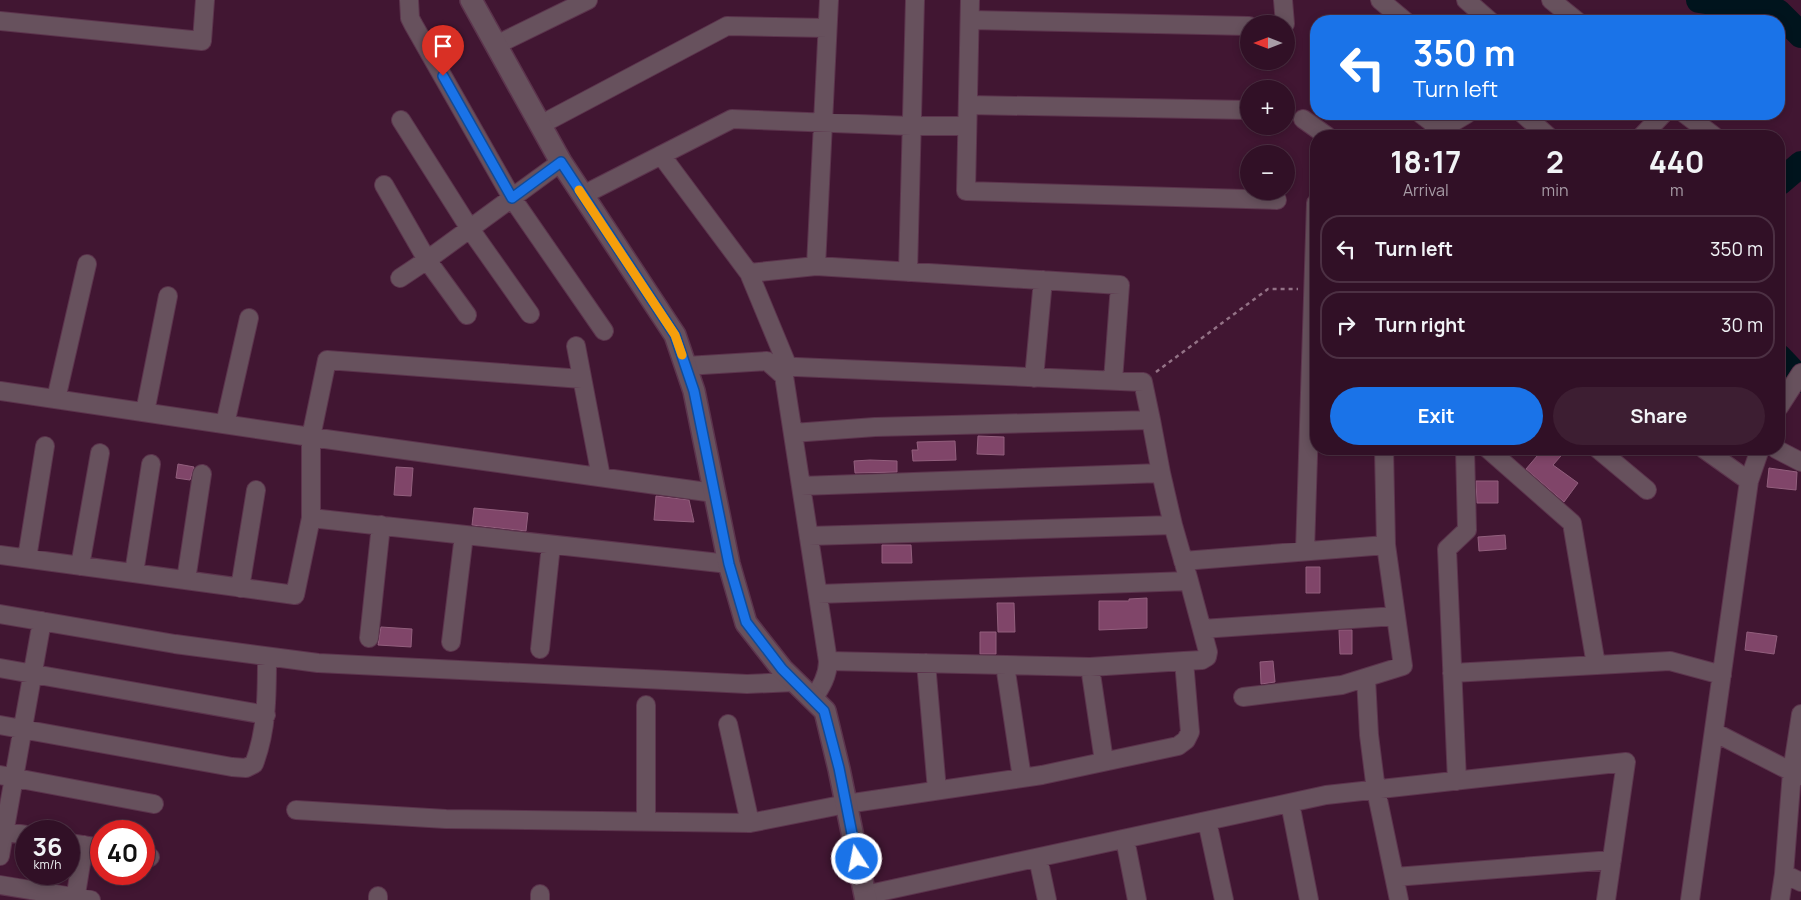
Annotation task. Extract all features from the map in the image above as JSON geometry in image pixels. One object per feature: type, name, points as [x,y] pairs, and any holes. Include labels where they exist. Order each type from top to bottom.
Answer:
[{"type":"street","points":[[0,21],[202,41],[206,0]]},
{"type":"street","points":[[409,0],[410,18],[413,24],[512,198],[604,331]]},
{"type":"street","points":[[471,0],[561,162],[675,335],[694,391],[729,564],[746,622],[782,669],[824,711],[846,804],[865,898],[1326,795],[1626,762],[1606,900]]},
{"type":"street","points":[[496,45],[567,5],[588,0]]},
{"type":"street","points":[[816,266],[829,0]]},
{"type":"street","points":[[908,272],[915,0]]},
{"type":"street","points":[[970,0],[966,190],[1240,199]]},
{"type":"street","points":[[1283,0],[1284,15]]},
{"type":"street","points":[[1380,0],[1398,15]]},
{"type":"street","points":[[1466,0],[1483,15]]},
{"type":"street","points":[[1551,0],[1570,15]]},
{"type":"street","points":[[970,20],[1240,26]]},
{"type":"street","points":[[540,125],[728,26],[828,28]]},
{"type":"street","points":[[968,105],[1240,110]]},
{"type":"street","points":[[1303,118],[1319,130]]},
{"type":"street","points":[[583,195],[732,119],[911,126],[967,126]]},
{"type":"street","points":[[401,120],[470,229],[530,314]]},
{"type":"street","points":[[1428,120],[1437,130]]},
{"type":"street","points":[[1446,130],[1459,120]]},
{"type":"street","points":[[1530,120],[1541,130]]},
{"type":"street","points":[[1648,130],[1657,120]]},
{"type":"street","points":[[1692,120],[1706,130]]},
{"type":"street","points":[[661,155],[749,273],[784,376],[828,661],[825,680],[813,699]]},
{"type":"street","points":[[400,278],[561,162]]},
{"type":"street","points":[[384,185],[427,260],[467,315]]},
{"type":"street","points":[[56,399],[86,264]]},
{"type":"street","points":[[749,273],[816,266],[1120,285],[1113,381]]},
{"type":"street","points":[[1034,378],[1042,280]]},
{"type":"street","points":[[145,412],[168,296]]},
{"type":"street","points":[[225,424],[249,318]]},
{"type":"street","points":[[576,346],[600,477]]},
{"type":"street","points":[[0,555],[295,595],[311,518],[311,437],[327,360],[582,378]]},
{"type":"street","points":[[686,366],[767,361],[781,367],[1143,382],[1161,474],[1208,652],[1207,657],[1202,660],[1090,667],[828,661]]},
{"type":"street","points":[[1305,551],[1310,364]]},
{"type":"street","points":[[1785,398],[1801,373]]},
{"type":"street","points":[[0,391],[311,437],[714,493]]},
{"type":"street","points":[[793,433],[875,427],[1151,420]]},
{"type":"street","points":[[27,558],[45,446]]},
{"type":"street","points":[[80,566],[100,453]]},
{"type":"street","points":[[1785,454],[1801,462]]},
{"type":"street","points":[[1243,697],[1342,685],[1403,666],[1386,545],[1384,455]]},
{"type":"street","points":[[1456,781],[1447,549],[1468,530],[1465,455]]},
{"type":"street","points":[[1495,455],[1572,523],[1596,665]]},
{"type":"street","points":[[1605,455],[1647,490]]},
{"type":"street","points":[[1712,455],[1749,481]]},
{"type":"street","points":[[1690,900],[1749,481],[1758,455]]},
{"type":"street","points":[[134,573],[151,464]]},
{"type":"street","points":[[186,580],[202,474]]},
{"type":"street","points":[[801,486],[1161,474]]},
{"type":"street","points":[[240,588],[256,490]]},
{"type":"street","points":[[311,518],[729,564]]},
{"type":"street","points":[[809,536],[1173,525]]},
{"type":"street","points":[[369,638],[381,526]]},
{"type":"street","points":[[451,642],[464,535]]},
{"type":"street","points":[[540,649],[551,544]]},
{"type":"street","points":[[1183,561],[1386,545]]},
{"type":"street","points":[[818,594],[1189,581]]},
{"type":"street","points":[[0,614],[175,644],[318,663],[746,684],[795,682]]},
{"type":"street","points":[[1202,629],[1396,616]]},
{"type":"street","points":[[0,856],[7,776],[23,729],[42,621]]},
{"type":"street","points":[[0,725],[246,768],[254,764],[261,745],[266,715],[267,657]]},
{"type":"street","points":[[296,810],[446,819],[750,823],[846,804],[1022,778],[1178,746],[1186,740],[1190,732],[1184,661]]},
{"type":"street","points":[[1452,673],[1670,661],[1722,675]]},
{"type":"street","points":[[926,663],[937,790]]},
{"type":"street","points":[[1005,665],[1022,778]]},
{"type":"street","points":[[1090,667],[1104,761]]},
{"type":"street","points":[[0,668],[266,715]]},
{"type":"street","points":[[1366,678],[1376,790],[1399,900]]},
{"type":"street","points":[[646,705],[646,822]]},
{"type":"street","points":[[1780,900],[1796,774],[1801,714]]},
{"type":"street","points":[[728,724],[750,823]]},
{"type":"street","points":[[1714,732],[1796,774]]},
{"type":"street","points":[[7,776],[154,804]]},
{"type":"street","points":[[1290,803],[1309,900]]},
{"type":"street","points":[[1207,821],[1224,900]]},
{"type":"street","points":[[2,831],[15,834]]},
{"type":"street","points":[[1125,839],[1138,900]]},
{"type":"street","points":[[1038,858],[1047,900]]},
{"type":"street","points":[[1395,877],[1612,860]]},
{"type":"street","points":[[1784,874],[1801,882]]},
{"type":"street","points":[[0,885],[24,894],[80,899],[79,885]]},
{"type":"path","points":[[1143,382],[1268,289],[1310,289]]},
{"type":"building","points":[[978,436],[1004,437],[1004,455],[977,454]]},
{"type":"building","points":[[955,441],[956,460],[913,461],[912,450],[918,450],[917,442]]},
{"type":"building","points":[[1538,455],[1562,455],[1553,465],[1578,483],[1564,502],[1526,469]]},
{"type":"building","points":[[854,461],[897,461],[897,472],[855,473]]},
{"type":"building","points":[[178,464],[194,467],[190,480],[176,478]]},
{"type":"building","points":[[396,467],[413,468],[411,496],[394,495]]},
{"type":"building","points":[[1769,468],[1797,472],[1796,490],[1767,487]]},
{"type":"building","points":[[1476,481],[1498,481],[1498,503],[1477,503]]},
{"type":"building","points":[[656,496],[689,500],[694,522],[654,520]]},
{"type":"building","points":[[474,508],[528,513],[526,531],[472,525]]},
{"type":"building","points":[[1505,535],[1506,549],[1479,551],[1478,537]]},
{"type":"building","points":[[882,545],[911,545],[912,563],[882,563]]},
{"type":"building","points":[[1306,567],[1320,567],[1320,593],[1306,593]]},
{"type":"building","points":[[1147,598],[1147,628],[1099,630],[1099,601],[1129,601],[1129,599]]},
{"type":"building","points":[[997,603],[1014,603],[1015,632],[998,632]]},
{"type":"building","points":[[381,627],[412,629],[411,647],[378,645]]},
{"type":"building","points":[[1339,630],[1352,630],[1352,654],[1340,654]]},
{"type":"building","points":[[980,632],[996,632],[996,654],[980,654]]},
{"type":"building","points":[[1747,632],[1777,636],[1774,654],[1745,650]]},
{"type":"building","points":[[1273,661],[1275,682],[1261,684],[1260,662]]},
{"type":"waterway","points":[[1699,0],[1778,12],[1781,15]]},
{"type":"waterway","points":[[1785,19],[1801,35]]},
{"type":"waterway","points":[[1785,178],[1801,164]]},
{"type":"waterway","points":[[1785,363],[1801,380]]},
{"type":"slow traffic","points":[[579,190],[675,335],[682,355]]},
{"type":"route","points":[[443,76],[512,198],[561,162],[675,335],[694,391],[729,564],[746,622],[782,669],[824,711],[839,768],[857,859]]}]
